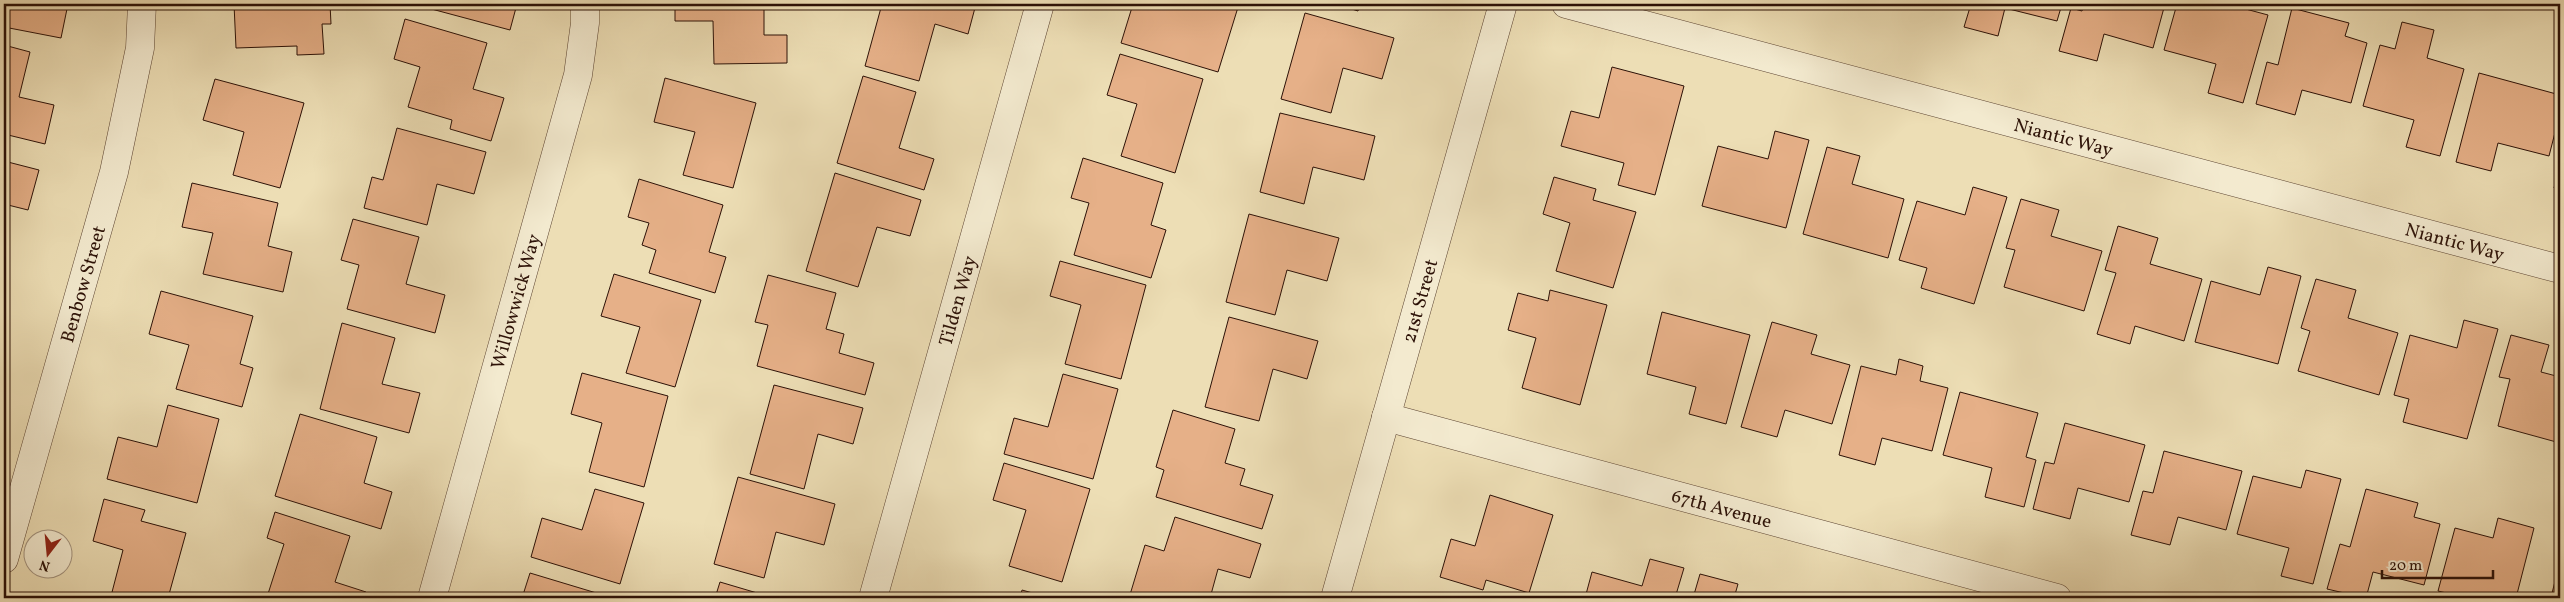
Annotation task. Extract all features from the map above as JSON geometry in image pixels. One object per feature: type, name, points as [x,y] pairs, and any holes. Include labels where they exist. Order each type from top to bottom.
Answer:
[{"type":"street","name":"Benbow Street","points":[[4,560],[114,172],[140,48],[142,4]]},
{"type":"street","name":"Willowwick Way","points":[[432,598],[578,75],[586,23],[585,4]]},
{"type":"street","name":"Tilden Way","points":[[873,598],[1040,4]]},
{"type":"street","name":"21st Street","points":[[1335,598],[1503,4]]},
{"type":"street","name":"Niantic Way","points":[[1566,4],[2560,269]]},
{"type":"street","name":"67th Avenue","points":[[1386,417],[2057,598]]},
{"type":"building","points":[[4,4],[68,4],[61,38],[4,27]]},
{"type":"building","points":[[234,4],[330,4],[331,24],[322,24],[324,54],[297,55],[297,46],[236,48]]},
{"type":"building","points":[[425,4],[517,4],[510,30],[424,7]]},
{"type":"building","points":[[675,4],[764,4],[764,35],[787,35],[787,63],[714,64],[713,21],[675,21]]},
{"type":"building","points":[[882,4],[976,4],[968,34],[935,24],[919,81],[865,66]]},
{"type":"building","points":[[1133,4],[1239,4],[1218,72],[1121,43]]},
{"type":"building","points":[[1336,4],[1360,4],[1358,11]]},
{"type":"building","points":[[1971,4],[2062,4],[2057,21],[2005,8],[1998,36],[1964,27]]},
{"type":"building","points":[[2084,4],[2165,4],[2153,48],[2104,34],[2097,61],[2059,51],[2071,8],[2082,11]]},
{"type":"building","points":[[2177,4],[2227,4],[2268,15],[2243,103],[2208,93],[2216,64],[2164,50]]},
{"type":"building","points":[[2292,8],[2349,23],[2345,36],[2367,43],[2351,103],[2302,90],[2295,115],[2256,104],[2267,62],[2278,65]]},
{"type":"building","points":[[1305,13],[1394,38],[1382,79],[1343,68],[1331,113],[1281,99]]},
{"type":"building","points":[[405,19],[487,43],[473,89],[504,98],[491,141],[450,129],[452,120],[408,107],[420,67],[394,59]]},
{"type":"building","points":[[2402,22],[2434,30],[2427,58],[2464,69],[2440,156],[2406,147],[2414,120],[2363,106],[2380,45],[2395,49]]},
{"type":"building","points":[[4,45],[30,52],[19,97],[54,105],[45,144],[4,134]]},
{"type":"building","points":[[1120,54],[1203,79],[1175,173],[1121,156],[1137,104],[1107,95]]},
{"type":"building","points":[[1612,67],[1684,86],[1655,195],[1618,185],[1624,163],[1561,146],[1571,111],[1599,118]]},
{"type":"building","points":[[2479,73],[2560,95],[2560,113],[2549,156],[2498,143],[2491,171],[2456,162]]},
{"type":"building","points":[[863,76],[916,92],[899,148],[934,159],[924,190],[837,163]]},
{"type":"building","points":[[665,78],[756,103],[733,188],[683,175],[695,132],[654,122]]},
{"type":"building","points":[[215,79],[304,103],[280,188],[233,175],[244,132],[203,120]]},
{"type":"building","points":[[1280,113],[1375,136],[1364,180],[1313,167],[1304,204],[1260,192]]},
{"type":"building","points":[[397,128],[486,152],[474,194],[437,184],[427,225],[364,208],[372,177],[383,180]]},
{"type":"building","points":[[1775,131],[1809,140],[1786,228],[1702,206],[1718,146],[1768,159]]},
{"type":"building","points":[[1827,147],[1860,156],[1852,184],[1904,199],[1888,258],[1803,234]]},
{"type":"building","points":[[1083,158],[1163,183],[1151,225],[1166,230],[1151,278],[1074,255],[1089,203],[1071,198]]},
{"type":"building","points":[[4,161],[39,170],[28,210],[4,204]]},
{"type":"building","points":[[2560,165],[2560,190],[2554,188]]},
{"type":"building","points":[[835,173],[921,200],[910,236],[877,227],[858,287],[806,271]]},
{"type":"building","points":[[1554,177],[1596,189],[1593,200],[1636,212],[1613,288],[1556,271],[1570,223],[1543,214]]},
{"type":"building","points":[[639,179],[723,205],[709,252],[726,257],[715,293],[649,273],[656,250],[642,245],[649,223],[628,217]]},
{"type":"building","points":[[192,183],[278,203],[268,246],[292,252],[283,292],[203,274],[213,233],[182,227]]},
{"type":"building","points":[[1973,187],[2007,197],[1974,304],[1921,288],[1927,268],[1899,260],[1917,201],[1965,215]]},
{"type":"building","points":[[2021,199],[2059,210],[2051,236],[2102,251],[2084,311],[2004,287],[2015,250],[2006,248]]},
{"type":"building","points":[[1249,214],[1339,238],[1327,281],[1287,270],[1275,315],[1226,302]]},
{"type":"building","points":[[353,219],[419,237],[406,284],[445,295],[435,333],[347,309],[359,265],[341,260]]},
{"type":"building","points":[[2118,226],[2158,238],[2150,264],[2202,279],[2184,341],[2135,326],[2130,344],[2097,334],[2116,273],[2105,270]]},
{"type":"building","points":[[1060,261],[1146,285],[1121,379],[1065,364],[1081,305],[1050,296]]},
{"type":"building","points":[[2268,267],[2301,276],[2278,364],[2195,342],[2211,281],[2260,295]]},
{"type":"building","points":[[614,274],[701,300],[675,387],[626,373],[640,327],[601,316]]},
{"type":"building","points":[[768,275],[836,293],[826,329],[844,334],[839,353],[874,363],[865,395],[757,366],[768,325],[755,322]]},
{"type":"building","points":[[2316,279],[2356,290],[2348,318],[2398,333],[2379,395],[2298,371],[2310,331],[2301,328]]},
{"type":"building","points":[[1550,290],[1607,305],[1580,405],[1522,388],[1536,338],[1508,330],[1518,293],[1548,301]]},
{"type":"building","points":[[161,291],[253,316],[240,364],[253,368],[242,407],[176,389],[189,345],[149,334]]},
{"type":"building","points":[[1662,312],[1750,335],[1726,424],[1689,414],[1696,387],[1647,374]]},
{"type":"building","points":[[1229,317],[1318,341],[1307,379],[1273,369],[1259,421],[1205,407]]},
{"type":"building","points":[[2464,320],[2498,329],[2467,439],[2403,422],[2409,399],[2394,395],[2410,335],[2457,348]]},
{"type":"building","points":[[1772,322],[1817,335],[1811,354],[1850,365],[1832,424],[1785,410],[1777,437],[1741,427]]},
{"type":"building","points":[[342,323],[395,338],[382,384],[420,393],[409,433],[320,409]]},
{"type":"building","points":[[2511,335],[2549,345],[2541,372],[2560,377],[2560,443],[2498,426],[2510,379],[2499,377]]},
{"type":"building","points":[[1899,359],[1923,366],[1920,381],[1948,388],[1932,451],[1882,438],[1875,465],[1839,455],[1861,366],[1896,375]]},
{"type":"building","points":[[582,373],[668,396],[644,487],[589,472],[602,423],[571,414]]},
{"type":"building","points":[[1063,374],[1118,389],[1093,479],[1004,454],[1014,418],[1048,427]]},
{"type":"building","points":[[774,385],[863,408],[853,444],[818,434],[804,489],[750,474]]},
{"type":"building","points":[[1960,392],[2038,413],[2026,457],[2036,460],[2024,507],[1985,497],[1992,468],[1943,455]]},
{"type":"building","points":[[168,405],[219,419],[197,503],[107,479],[118,437],[157,447]]},
{"type":"building","points":[[1173,410],[1235,429],[1225,463],[1245,469],[1240,485],[1273,495],[1262,529],[1156,497],[1164,470],[1156,467]]},
{"type":"building","points":[[300,414],[377,437],[364,483],[392,492],[381,529],[275,496]]},
{"type":"building","points":[[2065,423],[2145,445],[2129,502],[2078,488],[2070,519],[2033,509],[2045,462],[2054,464]]},
{"type":"building","points":[[2164,451],[2242,471],[2226,530],[2178,517],[2170,545],[2131,535],[2143,491],[2153,493]]},
{"type":"building","points":[[1004,463],[1090,489],[1062,582],[1009,566],[1026,510],[993,500]]},
{"type":"building","points":[[2306,470],[2341,479],[2313,584],[2281,576],[2289,548],[2237,534],[2253,476],[2301,488]]},
{"type":"building","points":[[738,477],[835,504],[824,545],[776,532],[764,578],[714,564]]},
{"type":"building","points":[[595,489],[644,503],[620,584],[531,557],[542,518],[582,530]]},
{"type":"building","points":[[2366,489],[2418,503],[2414,517],[2440,524],[2424,585],[2373,572],[2366,598],[2327,589],[2340,544],[2350,547]]},
{"type":"building","points":[[1490,495],[1553,515],[1529,593],[1486,580],[1483,590],[1440,577],[1451,539],[1475,546]]},
{"type":"building","points":[[104,499],[145,510],[141,521],[186,533],[168,598],[119,598],[111,596],[123,550],[93,541]]},
{"type":"building","points":[[275,512],[350,536],[335,582],[366,592],[364,598],[267,597],[284,544],[267,538]]},
{"type":"building","points":[[1175,517],[1261,544],[1250,578],[1218,569],[1210,598],[1129,598],[1145,545],[1164,551]]},
{"type":"building","points":[[2498,518],[2534,528],[2517,594],[2527,598],[2467,598],[2438,591],[2455,528],[2493,538]]},
{"type":"building","points":[[1650,559],[1684,568],[1675,598],[1585,598],[1592,572],[1642,586]]},
{"type":"building","points":[[2560,562],[2560,598],[2542,598],[2543,595],[2551,597]]},
{"type":"building","points":[[530,573],[613,598],[522,598]]},
{"type":"building","points":[[1700,574],[1738,584],[1734,598],[1693,598]]},
{"type":"building","points":[[720,582],[774,598],[715,598]]},
{"type":"building","points":[[1022,590],[1050,598],[1020,598]]}]
